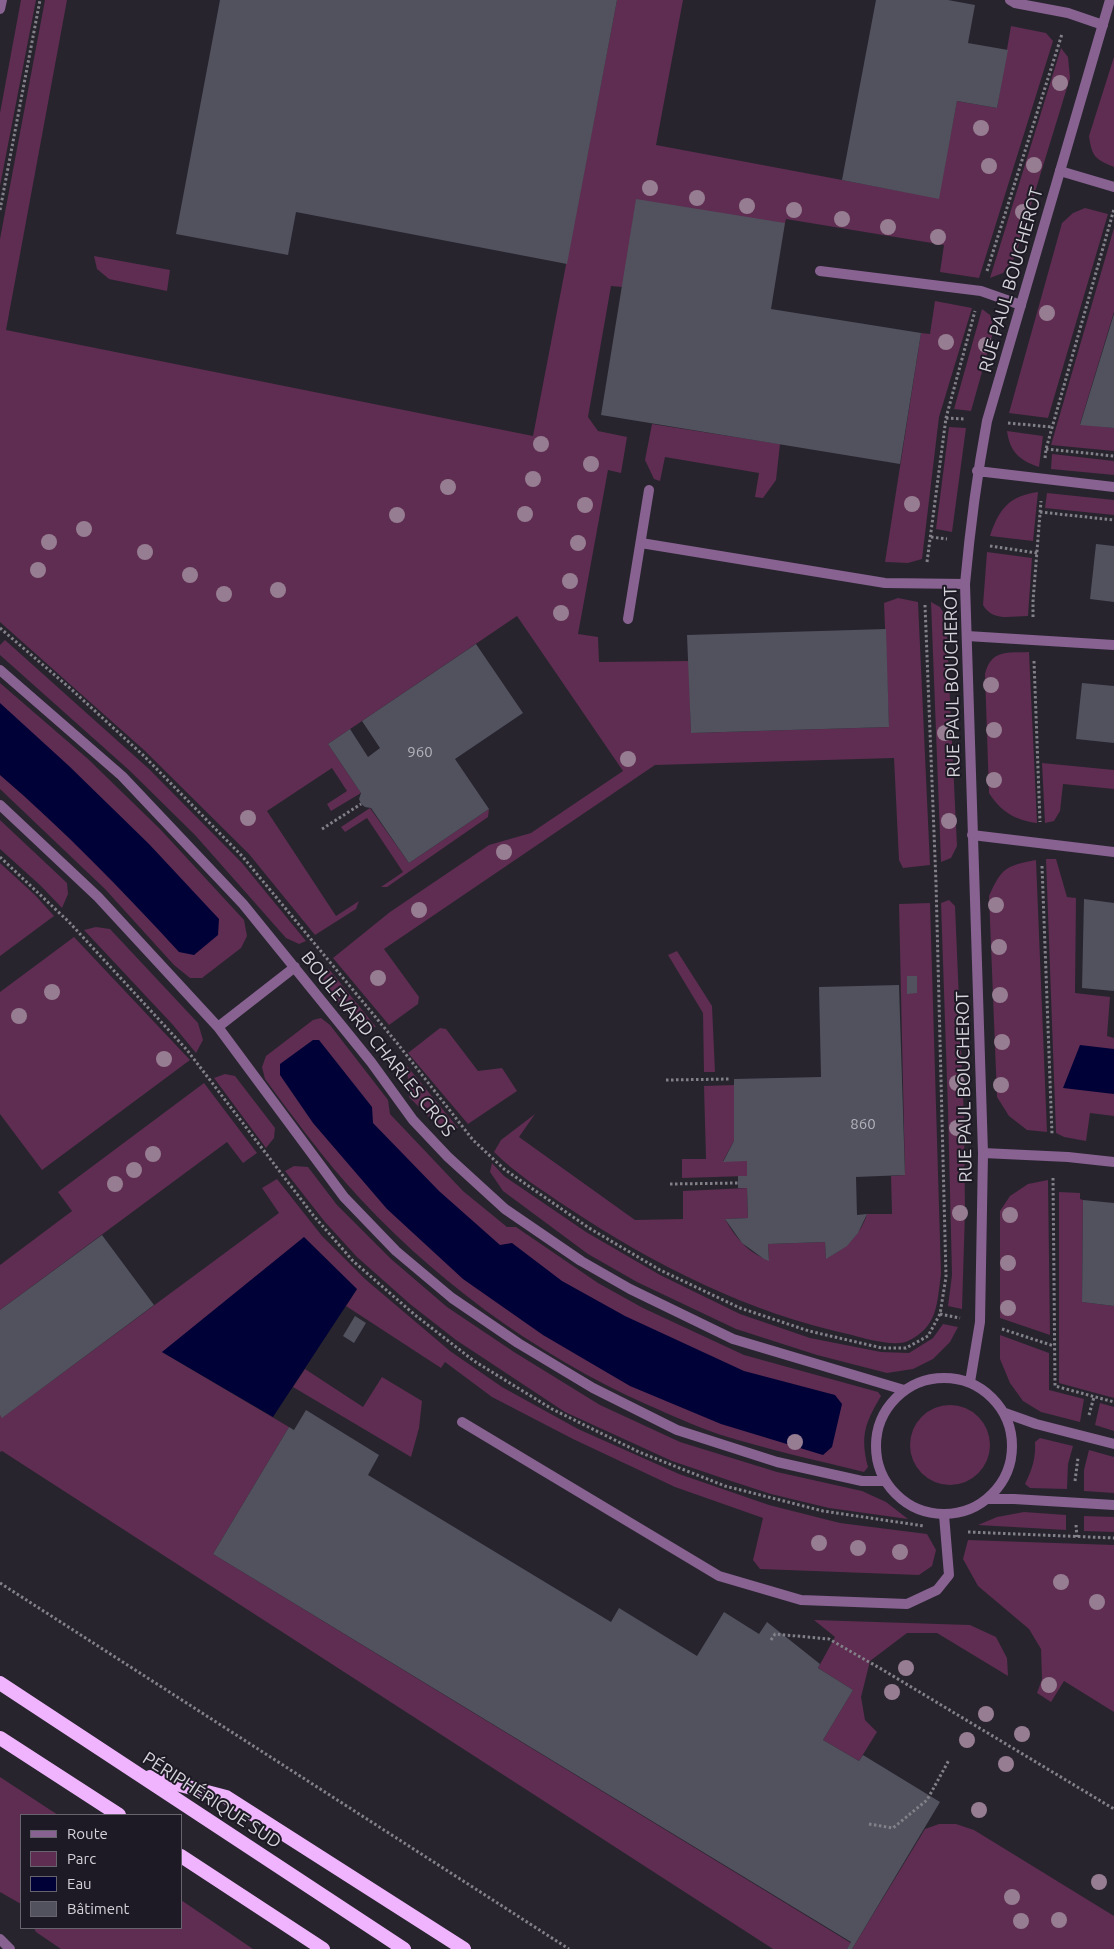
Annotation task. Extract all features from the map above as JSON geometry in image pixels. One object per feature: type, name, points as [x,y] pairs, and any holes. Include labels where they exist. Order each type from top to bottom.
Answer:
[{"type":"highway","name":"PÉRIPHÉRIQUE SUD","points":[[0,1683],[404,1949]]},
{"type":"highway","points":[[0,1738],[117,1814]]},
{"type":"highway","points":[[140,1774],[226,1797],[464,1949]]},
{"type":"highway","points":[[182,1857],[323,1949]]},
{"type":"street","points":[[0,9],[2,0]]},
{"type":"street","points":[[1010,0],[1015,3],[1068,13],[1103,25]]},
{"type":"street","name":"RUE PAUL BOUCHEROT","points":[[970,1382],[980,1322],[983,1153],[965,584],[977,471],[987,421],[1110,0]]},
{"type":"street","points":[[1060,171],[1114,187]]},
{"type":"street","points":[[820,271],[981,290],[1021,305]]},
{"type":"street","points":[[977,471],[1114,487]]},
{"type":"street","points":[[628,619],[649,490]]},
{"type":"street","points":[[641,543],[885,583],[965,584]]},
{"type":"street","points":[[967,636],[1114,645]]},
{"type":"street","name":"BOULEVARD CHARLES CROS","points":[[0,670],[122,776],[243,904],[371,1062],[413,1120],[448,1157],[505,1208],[581,1261],[630,1289],[733,1339],[904,1390]]},
{"type":"street","points":[[0,805],[98,897],[218,1027],[344,1197],[396,1251],[452,1298],[509,1338],[593,1388],[677,1430],[777,1462],[862,1481],[885,1480]]},
{"type":"street","points":[[972,835],[1114,852]]},
{"type":"street","points":[[218,1027],[295,967]]},
{"type":"street","points":[[983,1153],[1068,1157],[1114,1162]]},
{"type":"street","points":[[948,1378],[970,1382],[990,1395],[1005,1413],[1012,1436],[1012,1460],[1003,1481],[988,1500],[967,1511],[944,1515],[921,1510],[900,1499],[885,1480],[877,1462],[875,1442],[880,1422],[890,1404],[904,1390],[925,1380],[948,1378]]},
{"type":"street","points":[[1005,1413],[1036,1424],[1114,1444]]},
{"type":"street","points":[[462,1422],[719,1576],[801,1600],[907,1604],[937,1590],[949,1575],[944,1515]]},
{"type":"street","points":[[988,1500],[1014,1499],[1114,1505]]},
{"type":"street","points":[[0,1939],[10,1949]]},
{"type":"path","points":[[0,210],[40,0]]},
{"type":"path","points":[[0,634],[2,629],[71,689],[144,756],[242,856],[397,1043],[473,1140],[504,1169],[589,1228],[660,1270],[740,1308],[808,1331],[882,1348],[906,1348],[928,1336],[940,1314],[946,1277],[936,883],[924,583],[946,418],[981,290],[1068,13]]},
{"type":"path","points":[[1046,449],[1114,456]]},
{"type":"path","points":[[1040,512],[1114,520]]},
{"type":"path","points":[[322,829],[361,804]]},
{"type":"path","points":[[0,857],[69,922],[187,1050],[313,1215],[353,1261],[415,1315],[474,1361],[552,1410],[639,1452],[725,1486],[822,1511],[978,1534],[1114,1538]]},
{"type":"path","points":[[666,1080],[730,1079]]},
{"type":"path","points":[[670,1184],[738,1183]]},
{"type":"path","points":[[1076,1537],[1076,1469],[1094,1397]]},
{"type":"path","points":[[0,1583],[569,1949]]},
{"type":"path","points":[[771,1640],[775,1634],[828,1639],[1114,1809]]},
{"type":"path","points":[[869,1824],[893,1828],[926,1800],[949,1760]]},
{"type":"green space","points":[[21,0],[36,0],[0,186],[0,113]]},
{"type":"green space","points":[[45,0],[67,0],[6,330],[533,436],[617,0],[683,0],[656,145],[938,198],[957,101],[997,108],[1011,26],[1046,33],[1053,41],[979,278],[940,272],[944,245],[786,219],[785,223],[622,287],[611,286],[588,417],[598,431],[627,437],[621,473],[608,470],[578,634],[598,637],[599,662],[689,661],[691,733],[889,727],[884,603],[898,598],[918,602],[930,865],[903,868],[899,860],[894,758],[655,765],[384,949],[419,997],[418,1004],[389,1025],[333,958],[390,912],[489,845],[531,833],[623,771],[517,616],[328,744],[361,793],[331,811],[327,804],[347,791],[332,768],[267,811],[336,916],[359,901],[356,909],[315,935],[249,854],[144,750],[0,622],[0,239]]},
{"type":"green space","points":[[1061,48],[1068,57],[1070,78],[1015,257],[1003,273],[990,278]]},
{"type":"green space","points":[[1114,57],[1114,167],[1102,162],[1093,153],[1089,136]]},
{"type":"green space","points":[[1085,208],[1108,214],[1048,418],[1009,413],[1062,223],[1073,213]]},
{"type":"green space","points":[[1114,228],[1114,312],[1080,424],[1114,428],[1114,451],[1051,445]]},
{"type":"green space","points":[[94,256],[170,270],[167,291],[109,279],[97,269]]},
{"type":"green space","points":[[935,301],[972,308],[939,417],[922,559],[908,563],[885,562],[921,333],[930,334]]},
{"type":"green space","points":[[982,309],[990,315],[994,329],[971,411],[954,409]]},
{"type":"green space","points":[[652,424],[780,444],[776,480],[763,498],[755,497],[759,473],[665,457],[660,481],[654,479],[645,460]]},
{"type":"green space","points":[[949,427],[966,428],[952,532],[936,529]]},
{"type":"green space","points":[[1007,431],[1043,436],[1039,467],[1021,458],[1013,450]]},
{"type":"green space","points":[[1052,454],[1114,461],[1114,475],[1051,469]]},
{"type":"green space","points":[[1038,492],[1033,541],[990,536],[997,518],[1006,505],[1020,497]]},
{"type":"green space","points":[[1047,493],[1114,500],[1114,515],[1045,508]]},
{"type":"green space","points":[[987,552],[1032,558],[1028,616],[997,616],[992,614],[983,605]]},
{"type":"green space","points":[[931,602],[940,607],[946,617],[957,846],[951,858],[941,862]]},
{"type":"green space","points":[[5,640],[149,769],[242,863],[306,941],[299,944],[286,938],[195,835],[129,770],[0,655],[0,645]]},
{"type":"green space","points":[[1029,652],[1037,823],[1022,820],[1009,814],[998,805],[989,793],[985,674],[991,660],[996,656],[1007,653]]},
{"type":"green space","points":[[0,683],[88,759],[160,829],[244,920],[247,936],[241,948],[202,978],[190,978],[174,965],[105,889],[0,789]]},
{"type":"green space","points":[[1042,763],[1114,770],[1114,789],[1063,784],[1060,811],[1054,821],[1045,823]]},
{"type":"green space","points":[[370,808],[409,863],[489,809],[488,817],[387,887],[381,887],[403,872],[367,818],[345,832],[341,827]]},
{"type":"green space","points":[[0,820],[67,883],[68,894],[62,908],[0,849]]},
{"type":"green space","points":[[1046,859],[1056,859],[1067,897],[1076,898],[1075,993],[1110,997],[1107,1036],[1114,1038],[1114,1116],[1090,1113],[1086,1141],[1064,1137],[1056,1133]]},
{"type":"green space","points":[[1036,860],[1047,1132],[1027,1130],[1009,1116],[997,1097],[989,896],[1006,869]]},
{"type":"green space","points":[[0,863],[35,895],[54,916],[0,956]]},
{"type":"green space","points":[[949,900],[955,906],[964,1118],[965,1212],[962,1309],[948,1306],[952,1275],[941,903]]},
{"type":"green space","points":[[930,903],[941,1274],[937,1304],[931,1321],[925,1329],[908,1341],[902,1343],[880,1342],[814,1326],[776,1314],[704,1285],[668,1267],[600,1228],[529,1181],[494,1152],[501,1140],[535,1114],[519,1137],[635,1220],[683,1219],[683,1191],[747,1188],[748,1218],[725,1219],[738,1238],[755,1254],[769,1260],[768,1244],[825,1242],[826,1258],[833,1255],[846,1246],[856,1235],[867,1214],[892,1214],[891,1176],[905,1175],[899,904]]},
{"type":"green space","points":[[96,927],[110,929],[198,1023],[203,1040],[196,1053],[173,1025],[84,930]]},
{"type":"green space","points":[[74,937],[190,1060],[42,1170],[0,1114],[0,992]]},
{"type":"green space","points":[[677,951],[712,1006],[715,1072],[704,1072],[703,1013],[668,955]]},
{"type":"green space","points":[[328,968],[376,1027],[364,1027],[353,1020],[322,983]]},
{"type":"green space","points":[[321,1018],[330,1025],[388,1100],[390,1114],[463,1191],[507,1227],[516,1227],[598,1283],[643,1308],[744,1355],[878,1392],[881,1396],[871,1414],[864,1438],[868,1467],[864,1472],[718,1434],[648,1405],[564,1362],[485,1310],[448,1281],[412,1250],[346,1183],[314,1145],[265,1079],[262,1067],[266,1056],[313,1020]]},
{"type":"green space","points":[[440,1028],[446,1029],[478,1071],[502,1068],[517,1091],[468,1124],[408,1053]]},
{"type":"green space","points":[[407,1066],[458,1128],[449,1130],[439,1127],[409,1097]]},
{"type":"green space","points":[[225,1074],[235,1076],[275,1128],[274,1138],[266,1148],[214,1078]]},
{"type":"green space","points":[[204,1083],[257,1153],[243,1163],[227,1142],[0,1310],[0,1265],[72,1211],[58,1192]]},
{"type":"green space","points":[[734,1085],[734,1141],[723,1161],[747,1161],[747,1176],[682,1178],[682,1159],[706,1159],[704,1086]]},
{"type":"green space","points":[[492,1163],[504,1176],[586,1232],[660,1275],[740,1314],[810,1338],[881,1352],[909,1353],[933,1338],[943,1324],[958,1327],[950,1342],[933,1359],[913,1369],[887,1373],[817,1355],[736,1329],[637,1282],[588,1254],[503,1191],[490,1172]]},
{"type":"green space","points":[[294,1166],[308,1167],[337,1205],[391,1259],[447,1307],[514,1352],[600,1405],[680,1442],[777,1472],[862,1491],[886,1502],[908,1519],[829,1508],[771,1494],[672,1461],[565,1412],[456,1340],[410,1304],[357,1257],[325,1222],[285,1171]]},
{"type":"green space","points":[[277,1179],[322,1236],[365,1279],[450,1351],[502,1387],[578,1429],[679,1474],[769,1505],[840,1523],[927,1534],[936,1550],[932,1566],[919,1575],[760,1569],[753,1560],[763,1518],[675,1487],[573,1439],[492,1397],[445,1362],[441,1368],[346,1306],[357,1289],[162,1352],[289,1427],[213,1554],[851,1943],[847,1949],[773,1949],[2,1451],[0,1452],[0,1415],[3,1417],[279,1213],[262,1188]]},
{"type":"green space","points":[[1048,1180],[1050,1335],[1000,1318],[1000,1211],[1010,1196],[1028,1184]]},
{"type":"green space","points":[[1059,1192],[1080,1193],[1080,1199],[1083,1200],[1082,1302],[1114,1306],[1114,1398],[1059,1383]]},
{"type":"green space","points":[[1000,1335],[1049,1353],[1049,1390],[1084,1399],[1080,1422],[1041,1412],[1023,1401],[1010,1383],[1000,1359]]},
{"type":"green space","points":[[305,1369],[363,1407],[382,1377],[422,1401],[419,1428],[411,1457],[293,1387]]},
{"type":"green space","points":[[1100,1403],[1114,1407],[1114,1431],[1095,1425]]},
{"type":"green space","points":[[950,1405],[965,1408],[978,1417],[987,1430],[990,1445],[987,1460],[978,1473],[965,1482],[950,1485],[935,1482],[922,1473],[913,1460],[910,1445],[913,1430],[922,1417],[935,1408]]},
{"type":"green space","points":[[1040,1438],[1073,1446],[1068,1464],[1067,1489],[1030,1488],[1025,1484],[1033,1464],[1035,1442]]},
{"type":"green space","points":[[1089,1450],[1114,1457],[1114,1493],[1084,1491],[1084,1470]]},
{"type":"green space","points":[[1024,1512],[1066,1515],[1066,1530],[978,1525],[997,1517]]},
{"type":"green space","points":[[1084,1516],[1114,1517],[1114,1532],[1084,1531]]},
{"type":"green space","points":[[968,1540],[1114,1545],[1114,1712],[1064,1681],[1051,1702],[1037,1693],[1042,1679],[1041,1649],[1029,1629],[978,1586],[963,1559]]},
{"type":"green space","points":[[814,1620],[970,1625],[996,1637],[1007,1658],[1008,1676],[937,1633],[907,1633],[870,1661],[861,1697],[865,1720],[877,1732],[859,1761],[823,1740],[853,1690],[818,1668],[835,1637]]},
{"type":"green space","points":[[0,1777],[56,1814],[20,1814],[20,1903],[0,1892]]},
{"type":"green space","points":[[939,1824],[956,1824],[974,1830],[1114,1916],[1114,1949],[852,1949],[925,1829]]},
{"type":"green space","points":[[182,1901],[253,1949],[61,1949],[34,1929],[182,1929]]},
{"type":"water","points":[[0,703],[69,766],[149,844],[219,919],[218,935],[194,955],[179,952],[92,861],[0,775]]},
{"type":"water","points":[[313,1040],[319,1040],[372,1107],[373,1123],[439,1191],[500,1245],[512,1243],[562,1281],[625,1316],[744,1371],[835,1395],[842,1404],[832,1447],[823,1455],[721,1424],[630,1386],[543,1335],[463,1279],[387,1209],[313,1123],[280,1075],[280,1064]]},
{"type":"water","points":[[1080,1045],[1114,1049],[1114,1094],[1063,1088]]},
{"type":"water","points":[[304,1237],[357,1289],[273,1417],[162,1352]]},
{"type":"building","points":[[220,0],[617,0],[567,264],[296,212],[288,255],[176,234]]},
{"type":"building","points":[[876,0],[948,0],[975,5],[968,43],[1008,50],[997,108],[957,101],[939,199],[842,180]]},
{"type":"building","points":[[636,199],[785,223],[771,309],[921,333],[900,464],[601,415]]},
{"type":"building","points":[[1114,314],[1114,428],[1080,425]]},
{"type":"building","points":[[1096,544],[1114,546],[1114,602],[1090,599]]},
{"type":"building","points":[[886,629],[889,727],[691,733],[687,635]]},
{"type":"building","points":[[476,644],[523,713],[455,759],[489,809],[409,863],[371,808],[361,804],[359,799],[361,793],[328,744],[350,729],[368,757],[380,748],[362,721]]},
{"type":"building","points":[[1082,683],[1114,686],[1114,743],[1076,739]]},
{"type":"building","points":[[1084,899],[1114,903],[1114,991],[1082,988]]},
{"type":"building","points":[[907,976],[917,976],[917,993],[907,994]]},
{"type":"building","points":[[899,985],[905,1175],[856,1177],[857,1215],[867,1214],[858,1233],[847,1246],[826,1259],[825,1242],[768,1244],[769,1261],[764,1259],[742,1243],[725,1219],[748,1218],[747,1188],[738,1188],[738,1176],[747,1176],[747,1161],[723,1162],[734,1141],[734,1079],[821,1077],[819,987]]},
{"type":"building","points":[[1083,1200],[1114,1203],[1114,1306],[1082,1302]]},
{"type":"building","points":[[102,1235],[154,1305],[2,1418],[0,1415],[0,1310]]},
{"type":"building","points":[[355,1316],[366,1323],[354,1343],[343,1336]]},
{"type":"building","points":[[306,1410],[379,1455],[368,1475],[611,1622],[619,1608],[697,1656],[724,1612],[759,1634],[767,1622],[820,1664],[818,1668],[853,1690],[823,1740],[859,1761],[863,1755],[940,1802],[852,1949],[847,1949],[851,1942],[213,1554],[289,1427],[294,1430]]}]
